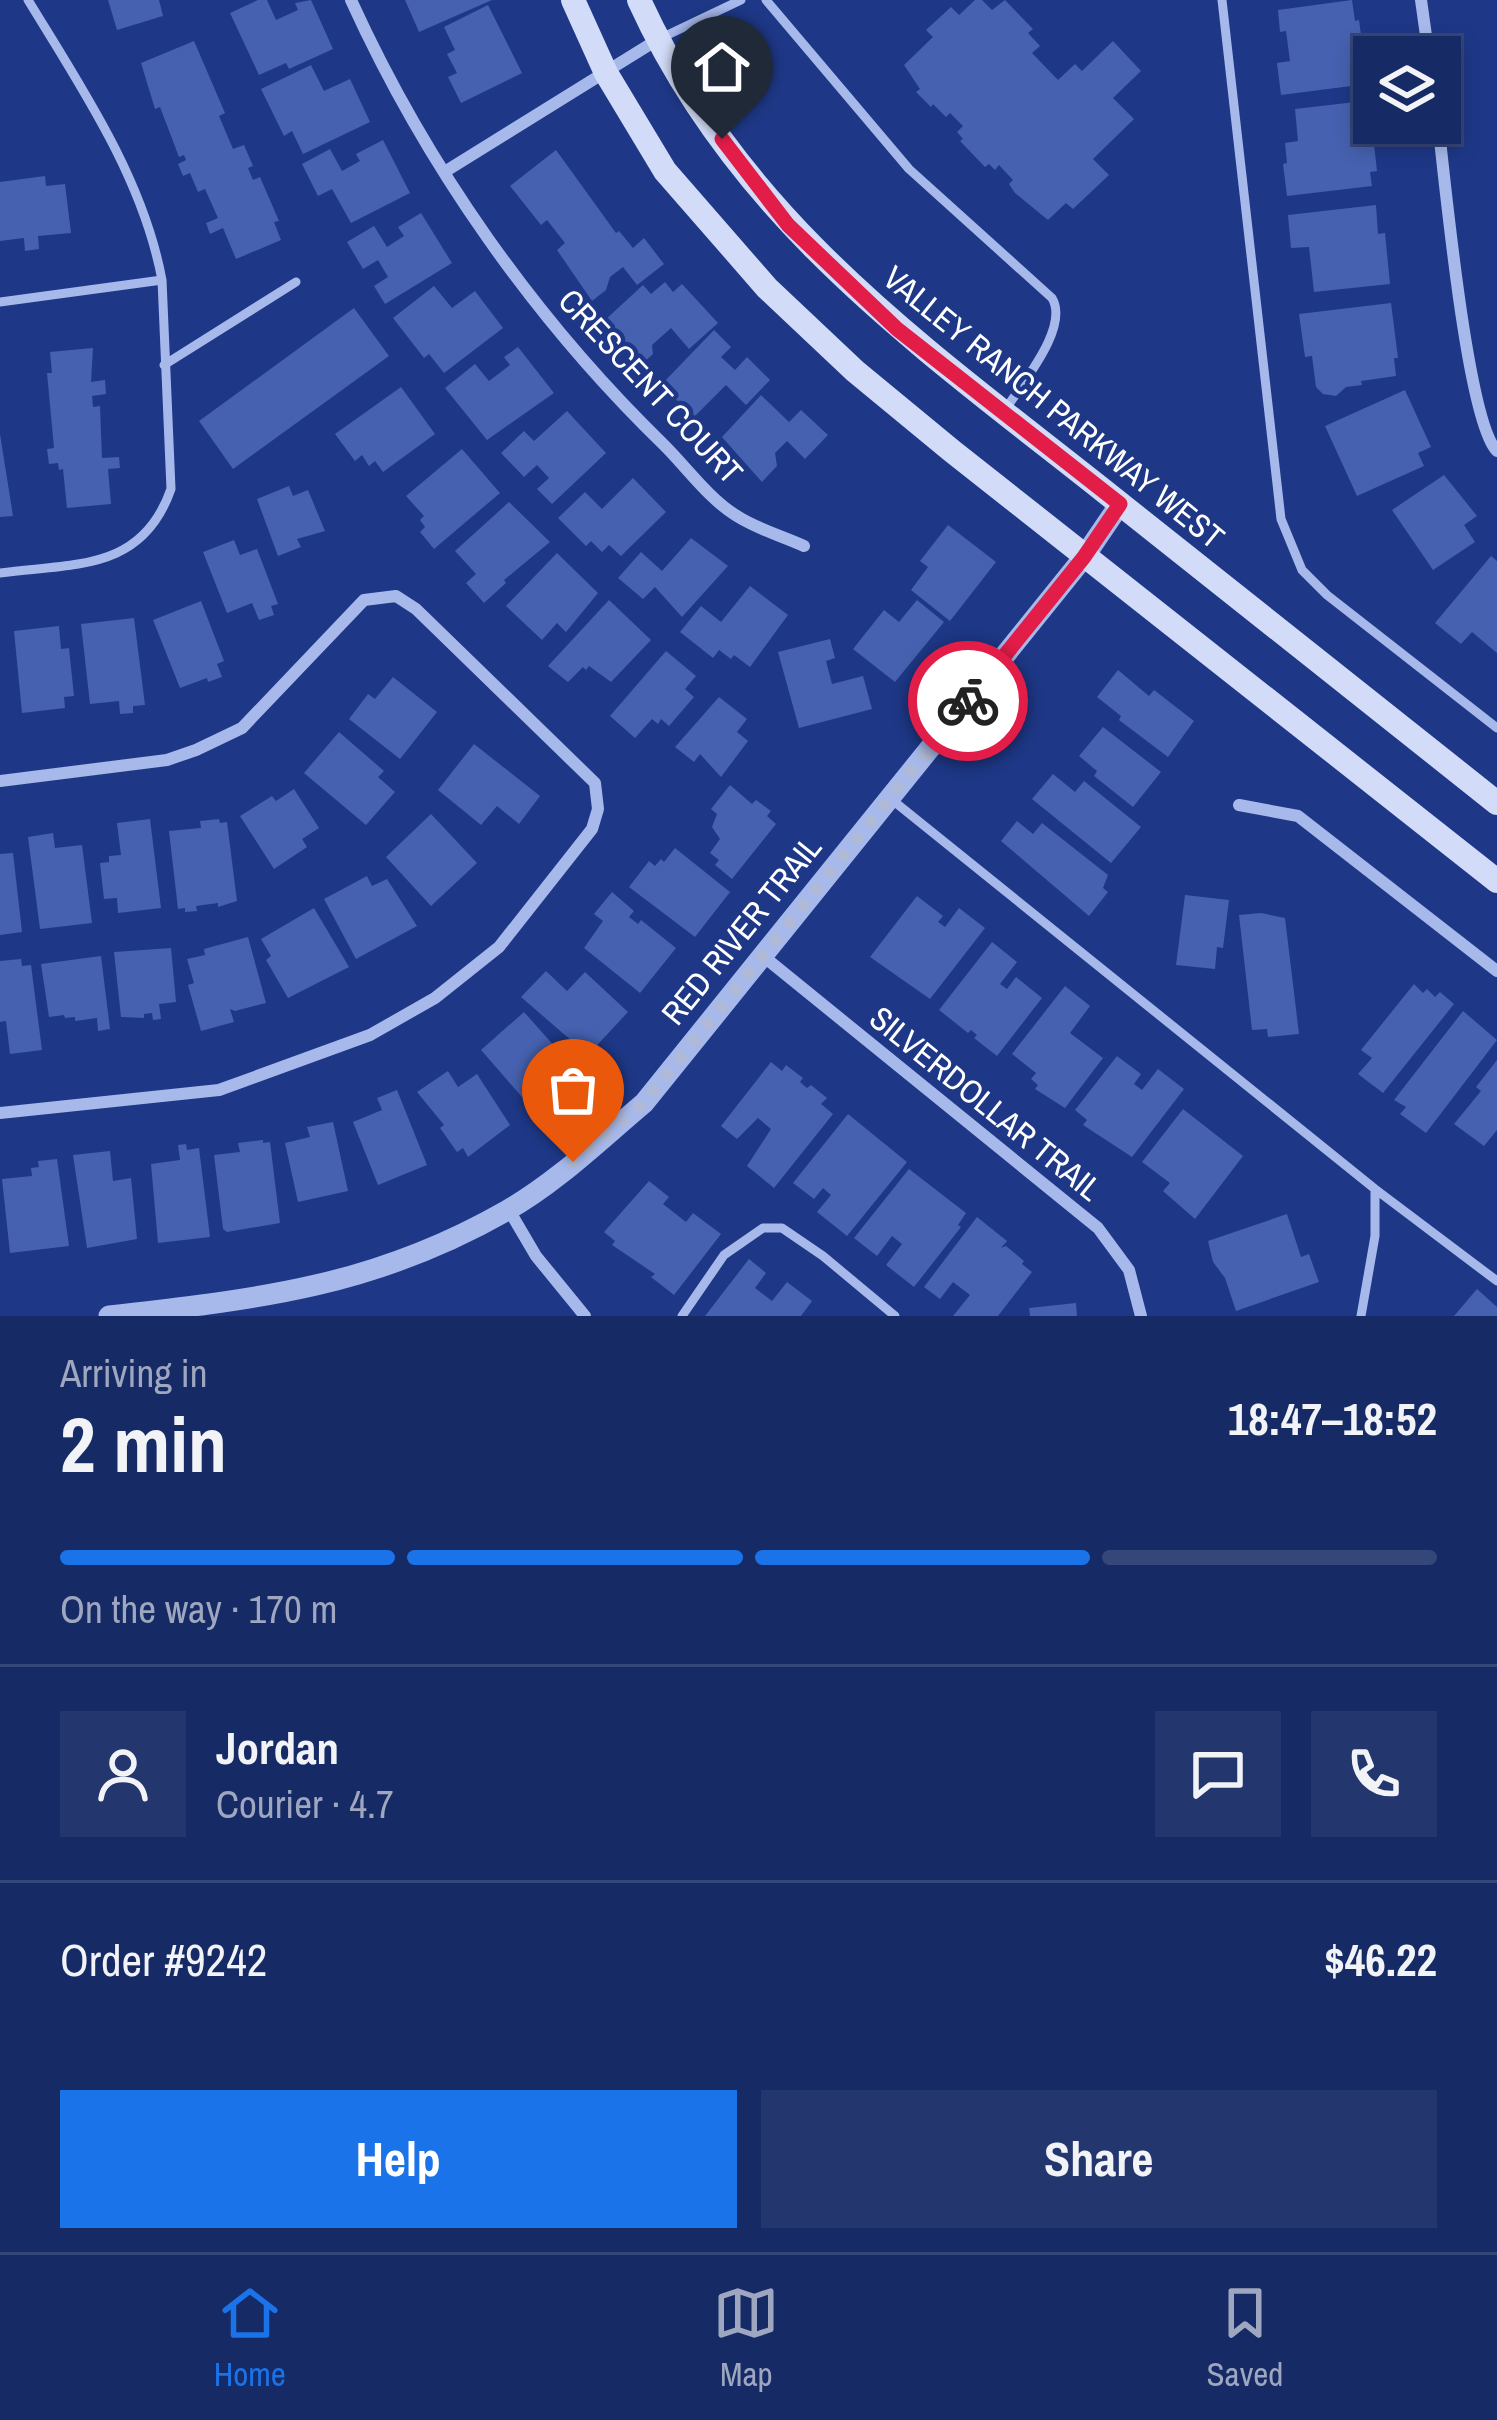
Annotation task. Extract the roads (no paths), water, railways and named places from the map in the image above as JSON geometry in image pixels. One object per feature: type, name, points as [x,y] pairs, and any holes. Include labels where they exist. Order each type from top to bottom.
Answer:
[{"type":"main road","points":[[573,0],[606,73],[664,171],[767,288],[855,371],[1497,881]]},
{"type":"main road","name":"VALLEY RANCH PARKWAY WEST","points":[[639,0],[657,40],[722,139],[788,225],[897,329],[1497,803]]},
{"type":"street","name":"CRESCENT COURT","points":[[351,0],[388,82],[555,330],[735,515],[804,546]]},
{"type":"street","points":[[1421,0],[1426,36]]},
{"type":"street","points":[[446,171],[657,40]]},
{"type":"street","points":[[1441,144],[1475,400],[1490,444],[1497,451]]},
{"type":"street","name":"RED RIVER TRAIL","points":[[109,1316],[315,1288],[398,1264],[509,1210],[644,1103],[1084,557],[1120,504]]},
{"type":"street","points":[[0,781],[167,760],[196,750],[242,728],[364,600],[396,596],[416,609],[595,783],[598,809],[592,829],[499,947],[435,998],[370,1036],[219,1090],[0,1113]]},
{"type":"street","points":[[1239,805],[1298,816],[1497,971]]},
{"type":"street","name":"SILVERDOLLAR TRAIL","points":[[763,956],[1098,1228],[1129,1270],[1141,1316]]},
{"type":"street","points":[[509,1210],[536,1256],[585,1316]]},
{"type":"lane","points":[[0,573],[113,558],[161,517],[171,489],[157,252],[129,178],[28,0]]},
{"type":"lane","points":[[657,40],[741,0]]},
{"type":"lane","points":[[766,0],[909,169],[1052,298],[1058,309],[1057,328],[1004,412]]},
{"type":"lane","points":[[1222,0],[1281,519],[1292,550],[1302,570],[1327,595],[1497,728]]},
{"type":"lane","points":[[0,302],[162,280]]},
{"type":"lane","points":[[163,365],[296,282]]},
{"type":"lane","points":[[890,798],[1497,1281]]},
{"type":"lane","points":[[1360,1316],[1375,1236],[1376,1189]]},
{"type":"lane","points":[[682,1316],[724,1255],[763,1228],[782,1228],[895,1316]]}]
